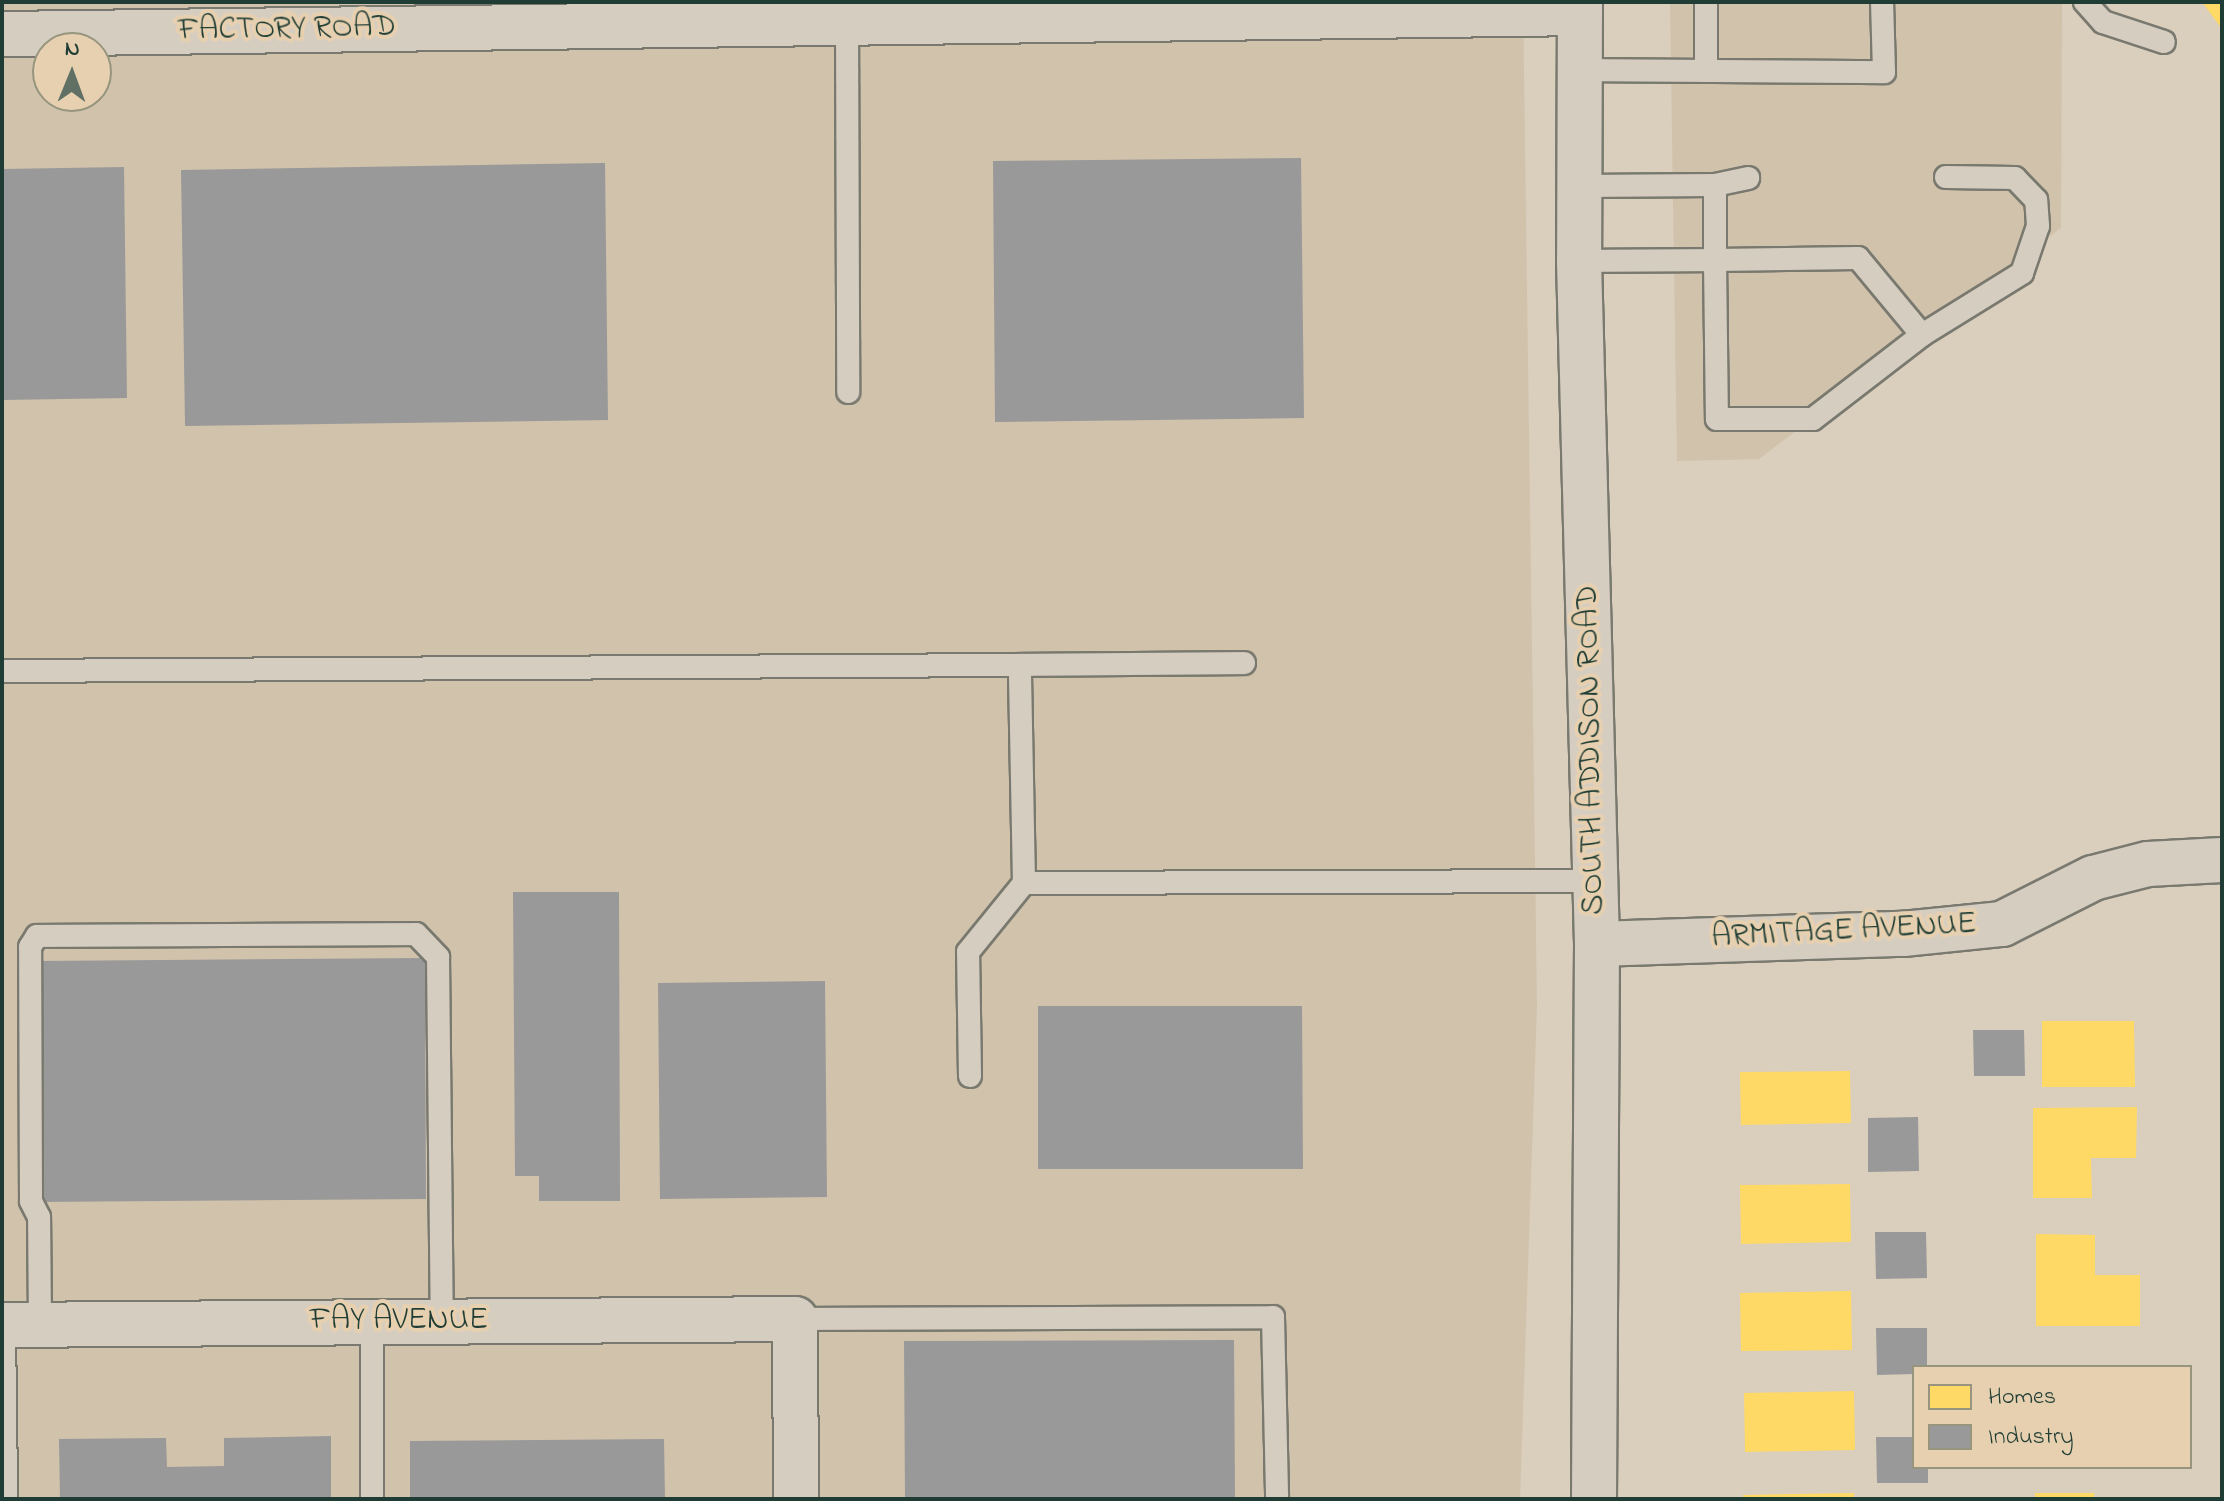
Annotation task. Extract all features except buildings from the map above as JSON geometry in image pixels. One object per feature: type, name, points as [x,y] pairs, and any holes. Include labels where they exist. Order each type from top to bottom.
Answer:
[{"type":"street","name":"FACTORY ROAD","points":[[2,34],[847,21],[1257,9],[1580,8]]},
{"type":"street","name":"SOUTH ADDISON ROAD","points":[[1580,8],[1579,261],[1597,944],[1594,1499]]},
{"type":"street","name":"ARMITAGE AVENUE","points":[[1597,944],[1903,934],[2002,924],[2093,878],[2148,864],[2222,860]]},
{"type":"street","name":"FAY AVENUE","points":[[15,1325],[795,1319]]},
{"type":"street","points":[[795,1319],[796,1499]]},
{"type":"lane","points":[[1706,2],[1706,71]]},
{"type":"lane","points":[[1580,70],[1884,72],[1882,2]]},
{"type":"lane","points":[[2085,2],[2103,22],[2164,42]]},
{"type":"lane","points":[[847,21],[848,392]]},
{"type":"lane","points":[[1715,185],[1717,419],[1813,419],[1922,335],[2022,273],[2038,226],[2036,200],[2015,178],[1946,177]]},
{"type":"lane","points":[[1580,186],[1715,185],[1748,178]]},
{"type":"lane","points":[[1579,261],[1858,258],[1922,335]]},
{"type":"lane","points":[[2,671],[1244,663]]},
{"type":"lane","points":[[970,1076],[968,952],[1024,883],[1020,665]]},
{"type":"lane","points":[[1024,883],[1595,881]]},
{"type":"lane","points":[[6,1499],[15,1325],[39,1217],[31,1185],[30,947],[37,936],[416,934],[438,957],[442,1321]]},
{"type":"lane","points":[[795,1319],[1273,1317],[1277,1499]]},
{"type":"lane","points":[[372,1321],[372,1499]]},
{"type":"shaded area","points":[[2,2],[1523,2],[1537,1005],[1520,1499],[2,1499]]},
{"type":"shaded area","points":[[1670,2],[2062,2],[2061,228],[1759,459],[1677,461]]}]
